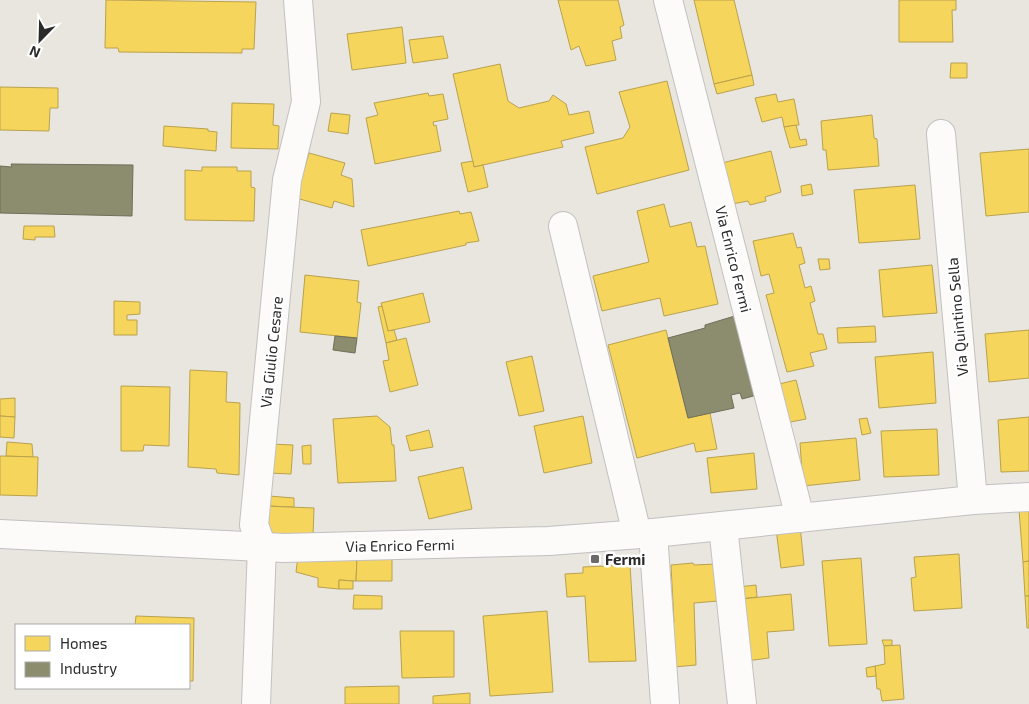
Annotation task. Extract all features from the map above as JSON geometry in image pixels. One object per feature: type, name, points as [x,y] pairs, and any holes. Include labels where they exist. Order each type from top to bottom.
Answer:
[{"type":"street","name":"Via Giulio Cesare","points":[[256,704],[262,547],[254,526],[284,210],[288,180],[306,102],[298,0]]},
{"type":"street","name":"Via Enrico Fermi","points":[[668,0],[800,518]]},
{"type":"street","name":"Via Quintino Sella","points":[[941,134],[973,500]]},
{"type":"street","points":[[563,226],[645,534],[665,704]]},
{"type":"street","name":"Via Enrico Fermi","points":[[0,534],[262,547],[549,541],[645,534],[973,500],[1029,497]]},
{"type":"street","points":[[723,526],[742,704]]},
{"type":"building: Homes","points":[[106,0],[256,2],[254,49],[242,49],[242,53],[119,52],[118,48],[105,48]]},
{"type":"building: Homes","points":[[558,0],[618,0],[624,25],[620,27],[622,38],[612,41],[616,60],[586,66],[579,46],[571,50]]},
{"type":"building: Homes","points":[[694,0],[734,0],[752,75],[714,84]]},
{"type":"building: Homes","points":[[899,0],[956,0],[956,10],[952,10],[953,42],[899,42]]},
{"type":"building: Homes","points":[[402,27],[406,63],[352,70],[347,34]]},
{"type":"building: Homes","points":[[443,36],[448,58],[413,63],[409,40]]},
{"type":"building: Homes","points":[[951,63],[967,63],[967,78],[950,78]]},
{"type":"building: Homes","points":[[500,64],[508,101],[519,108],[549,101],[553,95],[566,104],[569,115],[589,111],[594,133],[561,141],[563,147],[474,167],[453,74]]},
{"type":"building: Homes","points":[[752,75],[754,85],[717,94],[714,84]]},
{"type":"building: Homes","points":[[667,81],[689,170],[597,194],[585,147],[623,138],[630,127],[619,92]]},
{"type":"building: Homes","points":[[0,87],[58,88],[58,108],[50,108],[49,131],[0,130]]},
{"type":"building: Homes","points":[[428,93],[429,96],[443,94],[448,119],[433,122],[434,126],[436,125],[441,151],[375,164],[366,118],[378,115],[374,103]]},
{"type":"building: Homes","points":[[776,94],[778,102],[794,99],[799,125],[784,127],[782,117],[762,122],[755,98]]},
{"type":"building: Homes","points":[[232,103],[274,104],[273,125],[279,126],[278,149],[231,148]]},
{"type":"building: Homes","points":[[331,113],[350,115],[348,134],[328,131]]},
{"type":"building: Homes","points":[[872,115],[874,138],[877,139],[879,166],[828,170],[826,150],[823,150],[821,121]]},
{"type":"building: Homes","points":[[796,125],[800,140],[806,139],[807,145],[790,148],[784,127]]},
{"type":"building: Homes","points":[[164,126],[208,129],[208,131],[217,132],[216,151],[163,146]]},
{"type":"building: Homes","points":[[1029,149],[1029,212],[986,216],[980,153]]},
{"type":"building: Homes","points":[[771,151],[781,192],[765,197],[766,201],[750,205],[748,201],[732,204],[722,163]]},
{"type":"building: Homes","points":[[309,153],[345,163],[341,175],[352,179],[354,207],[334,201],[332,208],[296,198]]},
{"type":"building: Homes","points":[[473,161],[474,167],[483,165],[488,187],[468,192],[461,163]]},
{"type":"building: Homes","points":[[202,167],[237,167],[237,171],[251,171],[251,187],[255,188],[254,221],[185,220],[185,170],[202,171]]},
{"type":"building: Homes","points":[[811,184],[813,194],[802,196],[801,186]]},
{"type":"building: Homes","points":[[915,185],[920,239],[859,243],[854,190]]},
{"type":"building: Homes","points":[[664,204],[670,227],[691,222],[697,247],[705,246],[718,304],[664,316],[660,298],[602,311],[593,276],[649,262],[637,211]]},
{"type":"building: Homes","points":[[459,211],[460,214],[471,212],[479,241],[368,266],[361,230]]},
{"type":"building: Homes","points":[[24,226],[54,226],[55,237],[35,237],[35,240],[23,239]]},
{"type":"building: Homes","points":[[793,233],[797,248],[801,247],[805,263],[799,265],[805,288],[811,286],[815,301],[810,303],[818,334],[823,334],[827,349],[810,353],[814,366],[787,372],[766,295],[774,293],[769,274],[761,276],[753,241]]},
{"type":"building: Homes","points":[[818,259],[829,259],[830,269],[820,270]]},
{"type":"building: Homes","points":[[932,265],[937,313],[883,317],[879,270]]},
{"type":"building: Homes","points":[[305,275],[359,281],[357,302],[361,303],[357,338],[300,332]]},
{"type":"building: Homes","points":[[423,293],[430,322],[388,331],[381,303]]},
{"type":"building: Homes","points":[[114,301],[140,302],[140,314],[127,315],[127,320],[137,320],[137,335],[114,335]]},
{"type":"building: Homes","points":[[382,306],[388,331],[394,330],[397,340],[386,343],[378,307]]},
{"type":"building: Homes","points":[[875,326],[876,342],[838,343],[837,328]]},
{"type":"building: Homes","points":[[666,330],[688,418],[710,413],[717,449],[696,452],[694,443],[637,458],[608,345]]},
{"type":"building: Homes","points":[[1029,330],[1029,378],[989,382],[985,334]]},
{"type":"building: Homes","points":[[406,338],[418,385],[390,392],[383,361],[389,360],[386,343]]},
{"type":"building: Homes","points":[[933,352],[936,403],[879,408],[875,357]]},
{"type":"building: Homes","points":[[532,356],[544,411],[519,416],[506,362]]},
{"type":"building: Homes","points":[[190,370],[227,372],[226,402],[240,403],[239,475],[217,473],[216,469],[188,467]]},
{"type":"building: Homes","points":[[796,380],[806,419],[780,424],[775,385]]},
{"type":"building: Homes","points":[[121,386],[170,387],[169,446],[144,445],[143,451],[121,451]]},
{"type":"building: Homes","points":[[15,398],[15,417],[0,416],[0,399]]},
{"type":"building: Homes","points":[[0,416],[15,417],[14,438],[0,437]]},
{"type":"building: Homes","points":[[377,416],[390,427],[392,445],[394,445],[396,481],[338,483],[333,419]]},
{"type":"building: Homes","points":[[583,416],[592,463],[544,473],[534,426]]},
{"type":"building: Homes","points":[[1029,417],[1029,471],[1001,472],[998,420]]},
{"type":"building: Homes","points":[[867,418],[871,433],[862,435],[859,419]]},
{"type":"building: Homes","points":[[937,429],[939,475],[884,477],[881,431]]},
{"type":"building: Homes","points":[[429,430],[433,447],[410,451],[406,436]]},
{"type":"building: Homes","points":[[856,438],[860,480],[803,486],[800,443]]},
{"type":"building: Homes","points":[[7,442],[32,444],[33,457],[6,456]]},
{"type":"building: Homes","points":[[270,444],[293,445],[291,474],[268,473]]},
{"type":"building: Homes","points":[[311,445],[311,464],[303,464],[302,446]]},
{"type":"building: Homes","points":[[754,453],[757,489],[711,493],[707,458]]},
{"type":"building: Homes","points":[[0,456],[38,457],[37,496],[0,495]]},
{"type":"building: Homes","points":[[463,467],[472,509],[429,519],[418,477]]},
{"type":"building: Homes","points":[[269,496],[294,498],[294,507],[268,506]]},
{"type":"building: Homes","points":[[265,506],[314,508],[313,535],[264,533]]},
{"type":"building: Homes","points":[[1019,510],[1029,510],[1029,561],[1023,562]]},
{"type":"building: Homes","points":[[800,525],[804,565],[781,568],[776,529]]},
{"type":"building: Homes","points":[[959,554],[962,608],[914,611],[911,578],[916,577],[914,557]]},
{"type":"building: Homes","points":[[298,556],[357,558],[356,581],[339,580],[339,589],[318,587],[318,578],[296,572]]},
{"type":"building: Homes","points":[[357,558],[392,559],[392,581],[356,581]]},
{"type":"building: Homes","points":[[861,558],[867,644],[829,646],[822,561]]},
{"type":"building: Homes","points":[[1029,561],[1029,596],[1025,596],[1023,562]]},
{"type":"building: Homes","points":[[693,563],[694,565],[716,564],[718,601],[694,603],[696,665],[674,667],[671,623],[674,623],[671,565]]},
{"type":"building: Homes","points":[[630,565],[636,661],[589,662],[585,596],[567,597],[565,574],[583,573],[583,567]]},
{"type":"building: Homes","points":[[339,580],[353,581],[353,589],[339,589]]},
{"type":"building: Homes","points":[[756,585],[757,597],[740,599],[738,587]]},
{"type":"building: Homes","points":[[791,594],[794,630],[767,632],[769,658],[746,661],[741,599]]},
{"type":"building: Homes","points":[[354,595],[382,596],[382,609],[353,609]]},
{"type":"building: Homes","points":[[1025,596],[1029,596],[1029,628],[1027,628]]},
{"type":"building: Homes","points":[[547,611],[553,692],[490,696],[483,616]]},
{"type":"building: Homes","points":[[136,616],[194,618],[193,681],[190,681],[190,624],[135,624]]},
{"type":"building: Homes","points":[[400,631],[454,631],[454,677],[402,678]]},
{"type":"building: Homes","points":[[882,640],[892,640],[892,645],[884,646]]},
{"type":"building: Homes","points":[[900,645],[904,699],[882,701],[880,689],[877,689],[875,666],[885,664],[884,646]]},
{"type":"building: Homes","points":[[875,666],[876,676],[867,677],[866,668]]},
{"type":"building: Homes","points":[[399,686],[399,704],[345,704],[345,687]]},
{"type":"building: Homes","points":[[470,693],[470,704],[433,704],[433,696]]},
{"type":"building: Industry","points":[[11,164],[133,165],[132,216],[0,213],[0,166],[12,167]]},
{"type":"building: Industry","points":[[738,315],[757,395],[742,399],[740,393],[731,395],[734,408],[688,418],[668,338],[705,328],[705,325]]},
{"type":"building: Industry","points":[[335,336],[357,338],[355,353],[333,350]]},
{"type":"place","name":"Fermi","points":[[595,559]]}]
